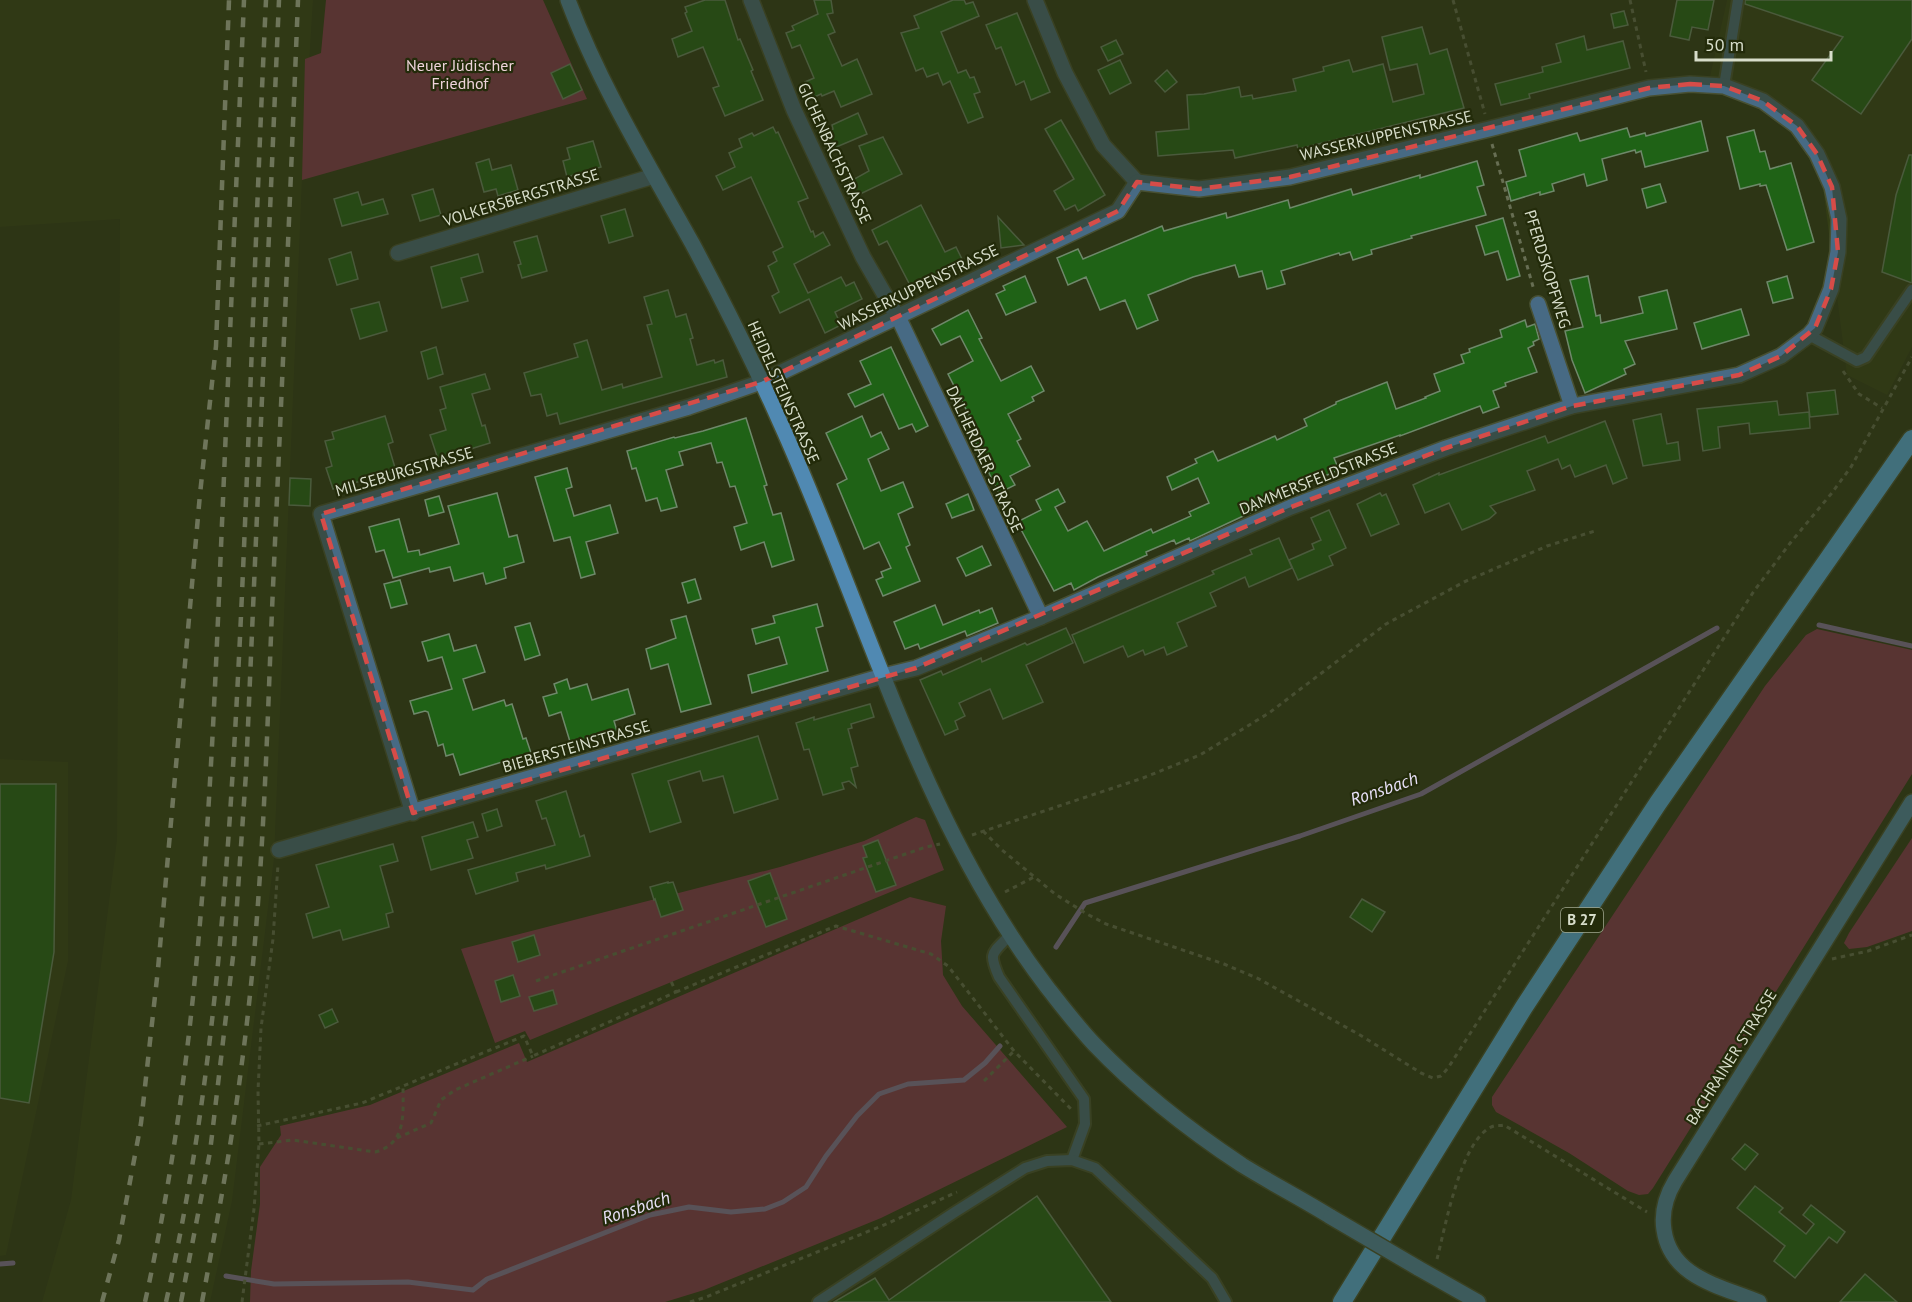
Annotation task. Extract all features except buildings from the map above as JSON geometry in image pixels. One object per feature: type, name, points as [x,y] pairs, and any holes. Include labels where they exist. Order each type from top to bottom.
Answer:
[{"type":"highway","name":"B 27","points":[[1342,1302],[1524,1007],[1658,803],[1912,439]]},
{"type":"main road","name":"HEIDELSTEINSTRASSE","points":[[568,0],[594,60],[730,317],[785,433],[929,786],[988,900],[1028,962],[1092,1042],[1190,1129],[1245,1166],[1478,1302]]},
{"type":"main road","name":"BACHRAINER STRASSE","points":[[1759,1302],[1703,1281],[1678,1263],[1670,1250],[1663,1222],[1664,1206],[1671,1186],[1912,802]]},
{"type":"street","name":"GICHENBACHSTRASSE","points":[[751,0],[799,120],[863,257],[898,316]]},
{"type":"street","points":[[1035,0],[1065,74],[1103,145],[1137,183]]},
{"type":"street","name":"WASSERKUPPENSTRASSE","points":[[761,382],[1118,211],[1137,183],[1199,189],[1290,177],[1649,88],[1690,84],[1724,86],[1763,101],[1797,126],[1817,154],[1832,187],[1839,219],[1838,252],[1831,289],[1815,328],[1781,356]]},
{"type":"street","name":"VOLKERSBERGSTRASSE","points":[[398,253],[654,176]]},
{"type":"street","name":"PFERDSKOPFWEG","points":[[1538,304],[1572,406]]},
{"type":"street","name":"DALHERDAER STRASSE","points":[[898,316],[1041,617]]},
{"type":"street","name":"DAMMERSFELDSTRASSE","points":[[883,676],[916,668],[1041,617],[1291,507],[1446,447],[1572,406],[1739,375],[1781,356]]},
{"type":"street","name":"MILSEBURGSTRASSE","points":[[413,813],[321,514],[688,407],[761,382]]},
{"type":"street","name":"BIEBERSTEINSTRASSE","points":[[279,850],[883,676]]},
{"type":"lane","points":[[1724,86],[1738,0]]},
{"type":"lane","points":[[1809,335],[1857,361],[1866,357],[1912,290]]},
{"type":"lane","points":[[1010,935],[996,950],[992,962],[999,977],[1084,1099],[1085,1124],[1072,1160]]},
{"type":"lane","points":[[818,1302],[1025,1168],[1047,1161],[1072,1160],[1095,1168],[1212,1278],[1226,1302]]},
{"type":"path","points":[[1453,0],[1486,119]]},
{"type":"path","points":[[1630,0],[1646,74]]},
{"type":"path","name":"PFERDSKOPFWEG","points":[[1492,142],[1538,304]]},
{"type":"path","points":[[1598,530],[1547,546],[1464,582],[1386,624],[1269,713],[1200,755],[1143,778],[982,831],[1034,877],[1087,914],[1106,924],[1224,964],[1259,979],[1360,1035],[1421,1073],[1433,1078],[1441,1076],[1754,591],[1851,467],[1912,357]]},
{"type":"path","points":[[1848,376],[1859,394],[1882,408]]},
{"type":"path","points":[[536,981],[926,847],[956,840]]},
{"type":"path","points":[[242,1302],[259,1144],[257,1126],[261,1028],[273,939],[279,850]]},
{"type":"path","points":[[1005,892],[1034,877]]},
{"type":"path","points":[[259,1144],[293,1140],[375,1152],[383,1150],[397,1138],[431,1123],[441,1100],[455,1090],[676,992],[836,926],[931,954],[948,966],[1014,1051],[1085,1124]]},
{"type":"path","points":[[1812,962],[1843,958],[1912,935]]},
{"type":"path","points":[[670,979],[676,992]]},
{"type":"path","points":[[257,1126],[362,1103],[524,1036],[533,1056]]},
{"type":"path","points":[[984,1081],[1014,1051]]},
{"type":"path","points":[[397,1138],[404,1121],[402,1086]]},
{"type":"path","points":[[1436,1263],[1457,1178],[1473,1146],[1493,1126],[1504,1125],[1663,1222]]},
{"type":"path","points":[[690,1302],[884,1225],[965,1188]]},
{"type":"highlighted area","points":[[1690,84],[1724,86],[1763,101],[1797,126],[1817,154],[1832,187],[1838,252],[1831,289],[1815,328],[1781,356],[1739,375],[1572,406],[1446,448],[1291,507],[916,668],[413,813],[321,514],[761,382],[1118,211],[1137,182],[1199,189],[1290,177],[1649,88]]},
{"type":"shaded area","points":[[0,0],[313,0],[302,180],[274,859],[232,1201],[210,1302],[42,1302],[71,1200],[117,839],[120,219],[0,227]]},
{"type":"shaded area","points":[[1727,0],[1912,0],[1912,347],[1887,395],[1847,375],[1823,187],[1797,134],[1751,101],[1707,90]]},
{"type":"shaded area","points":[[0,759],[68,762],[68,961],[6,1255],[0,1256]]},
{"type":"green space","name":"Neuer Jüdischer Friedhof","points":[[326,0],[543,0],[587,99],[302,180],[305,59],[321,53]]},
{"type":"green space","points":[[1817,629],[1912,650],[1912,774],[1653,1188],[1648,1194],[1639,1195],[1628,1191],[1569,1153],[1496,1112],[1492,1105],[1492,1097],[1765,686],[1806,635]]},
{"type":"green space","points":[[916,817],[925,820],[944,870],[530,1040],[525,1031],[495,1043],[461,949],[780,867],[864,841]]},
{"type":"green space","points":[[1912,838],[1912,931],[1867,947],[1849,949],[1844,943],[1849,933]]},
{"type":"green space","points":[[910,897],[946,906],[941,941],[943,975],[962,1006],[1067,1127],[881,1218],[704,1290],[665,1302],[250,1302],[251,1271],[260,1204],[260,1167],[281,1135],[280,1126],[370,1105],[519,1043],[527,1062]]},
{"type":"waterway","name":"Ronsbach","points":[[1819,625],[1912,646]]},
{"type":"waterway","name":"Ronsbach","points":[[1056,947],[1085,903],[1300,836],[1421,794],[1717,628]]},
{"type":"waterway","name":"Ronsbach","points":[[226,1276],[274,1284],[408,1282],[473,1290],[487,1279],[650,1215],[689,1207],[731,1212],[765,1209],[783,1202],[806,1187],[826,1156],[857,1116],[879,1094],[908,1084],[964,1080],[985,1063],[1000,1046]]},
{"type":"waterway","name":"Ronsbach","points":[[0,1264],[13,1263]]},
{"type":"railway","points":[[102,1302],[119,1240],[141,1123],[158,969],[200,494],[216,346],[229,0]]},
{"type":"railway","points":[[145,1302],[178,1121],[199,938],[206,847],[212,755],[244,0]]},
{"type":"railway","points":[[166,1302],[197,1137],[225,888],[240,637],[266,0]]},
{"type":"railway","points":[[181,1302],[210,1152],[234,948],[246,773],[279,0]]},
{"type":"railway","points":[[202,1302],[238,1092],[249,1006],[259,893],[298,0]]}]
